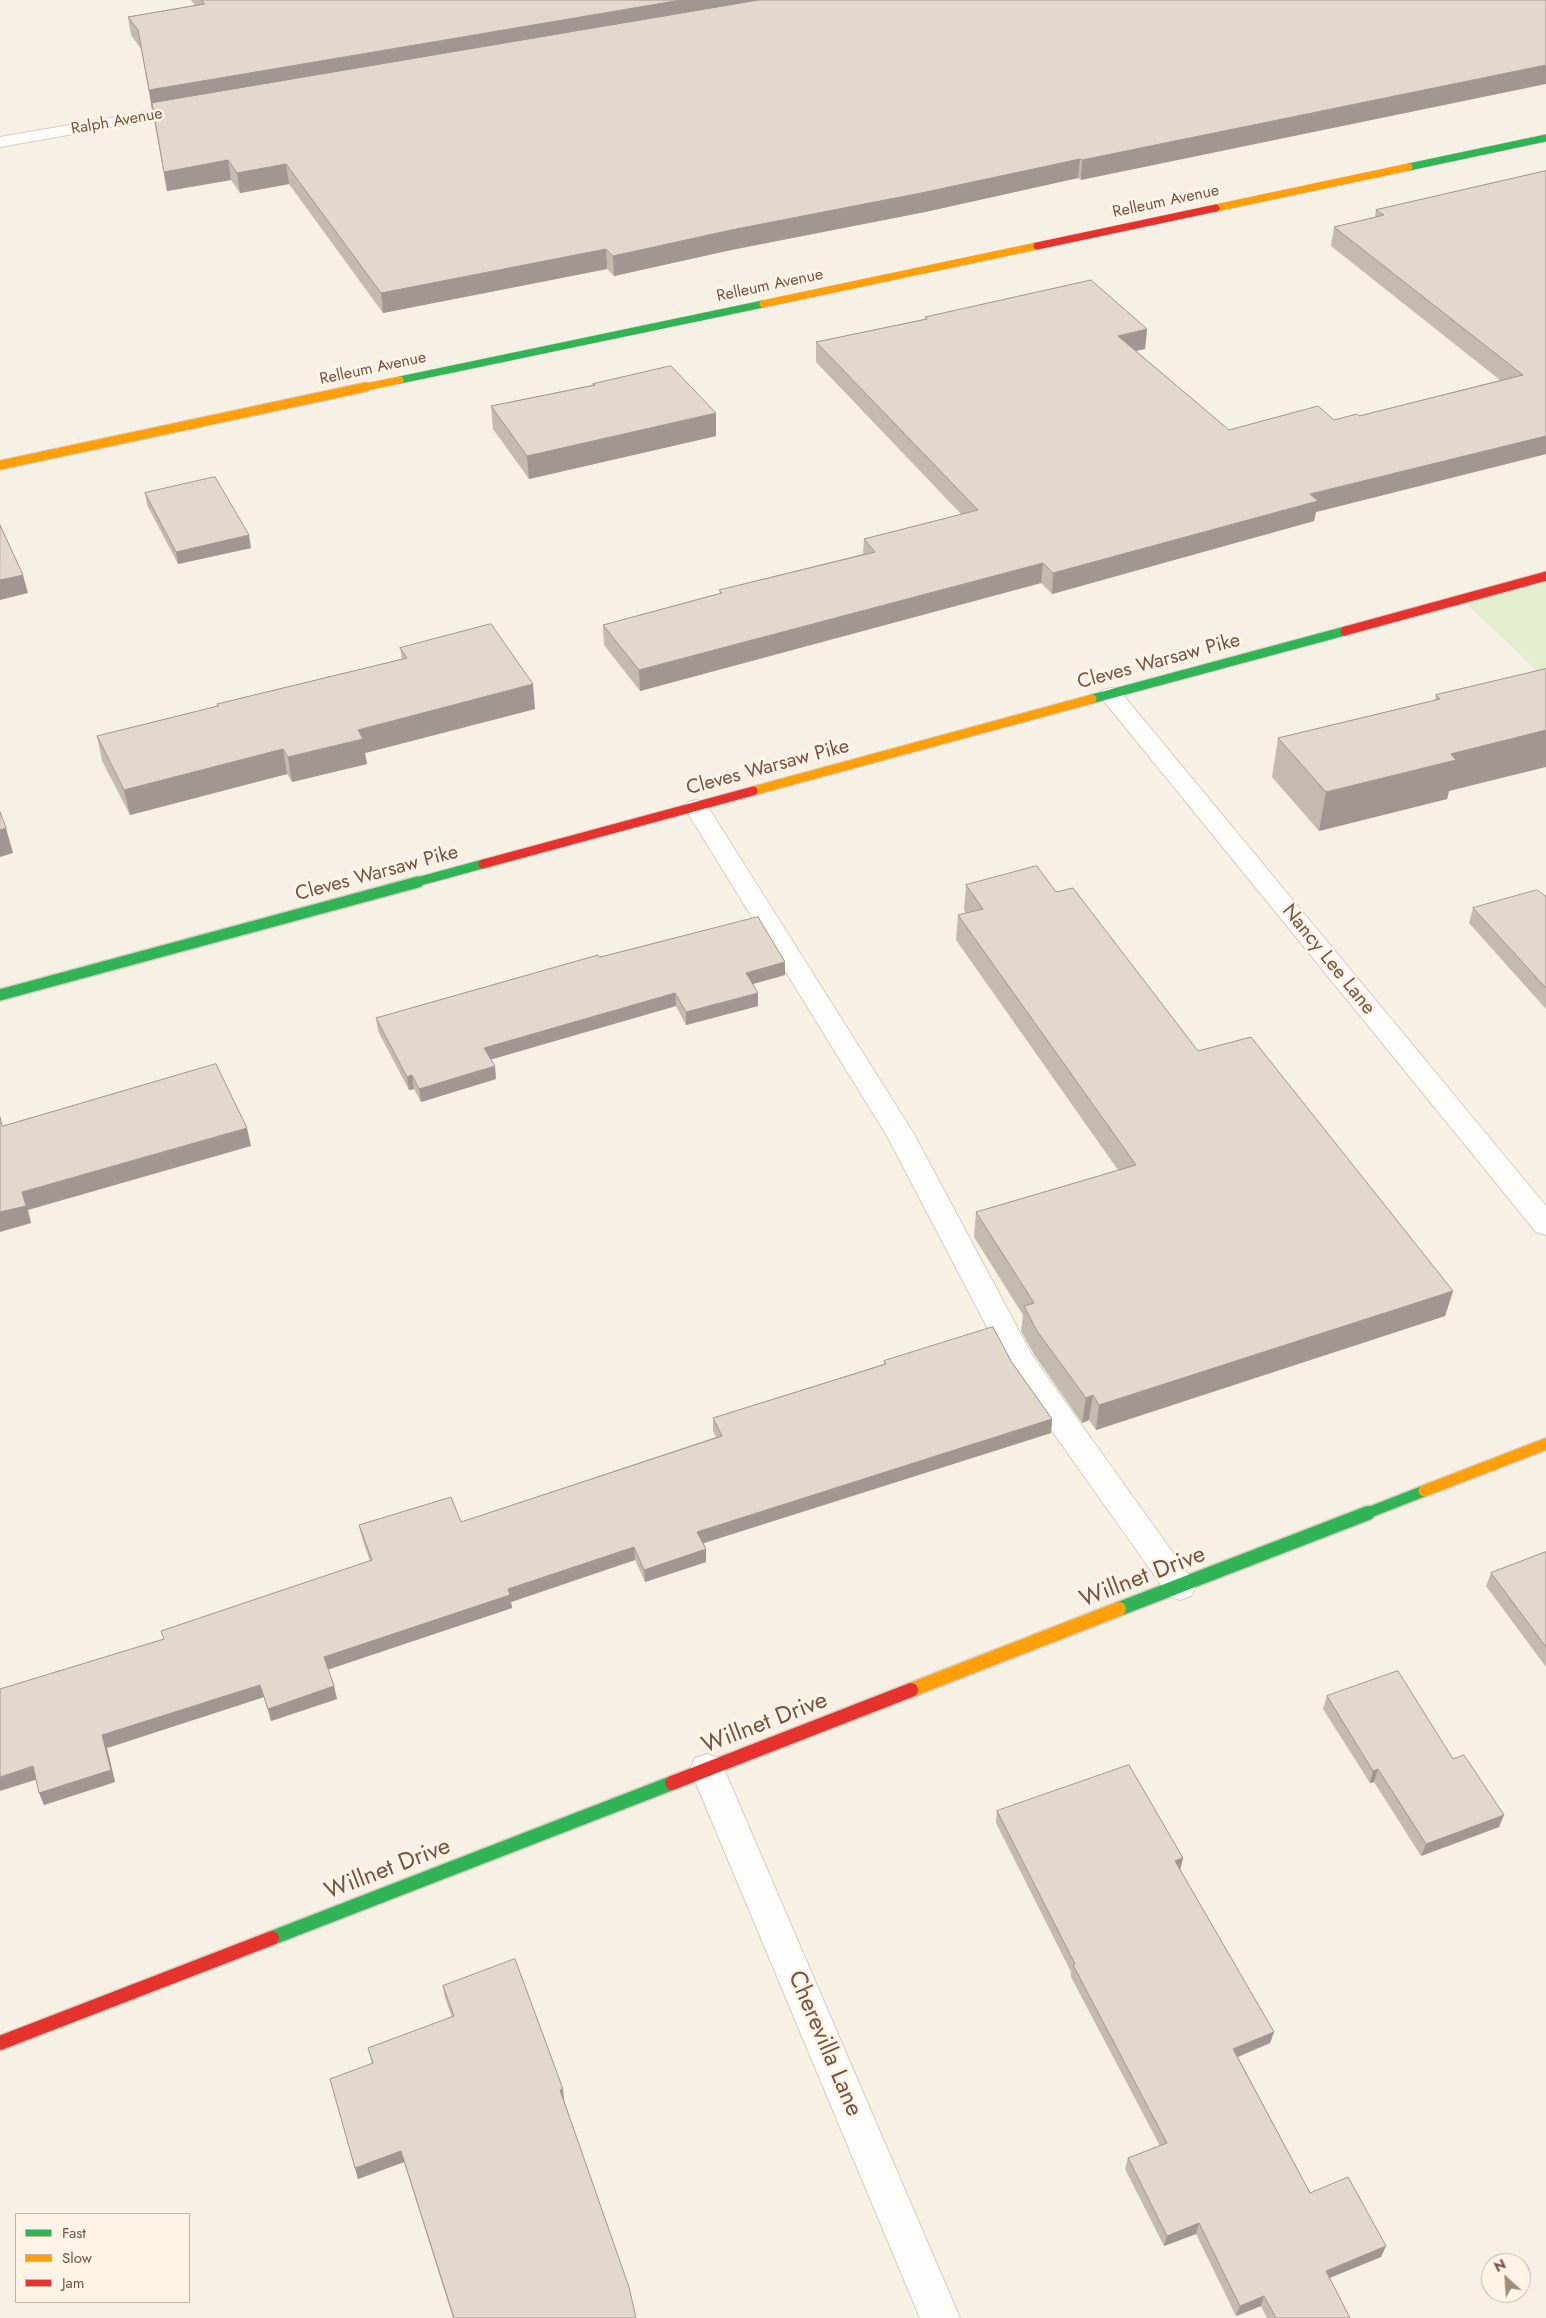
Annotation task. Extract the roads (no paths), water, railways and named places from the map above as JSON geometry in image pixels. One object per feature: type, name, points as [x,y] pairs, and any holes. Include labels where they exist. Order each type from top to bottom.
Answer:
[{"type":"street","name":"Ralph Avenue","points":[[0,142],[203,106]]},
{"type":"street","name":"Relleum Avenue","points":[[0,465],[1546,138]]},
{"type":"street","name":"Cleves Warsaw Pike","points":[[0,995],[1546,576]]},
{"type":"street","name":"Nancy Lee Lane","points":[[1110,694],[1546,1225]]},
{"type":"street","points":[[696,807],[900,1134],[1022,1365],[1180,1587]]},
{"type":"street","name":"Willnet Drive","points":[[0,2043],[1546,1444]]},
{"type":"street","name":"Cherevilla Lane","points":[[707,1769],[940,2318]]}]
